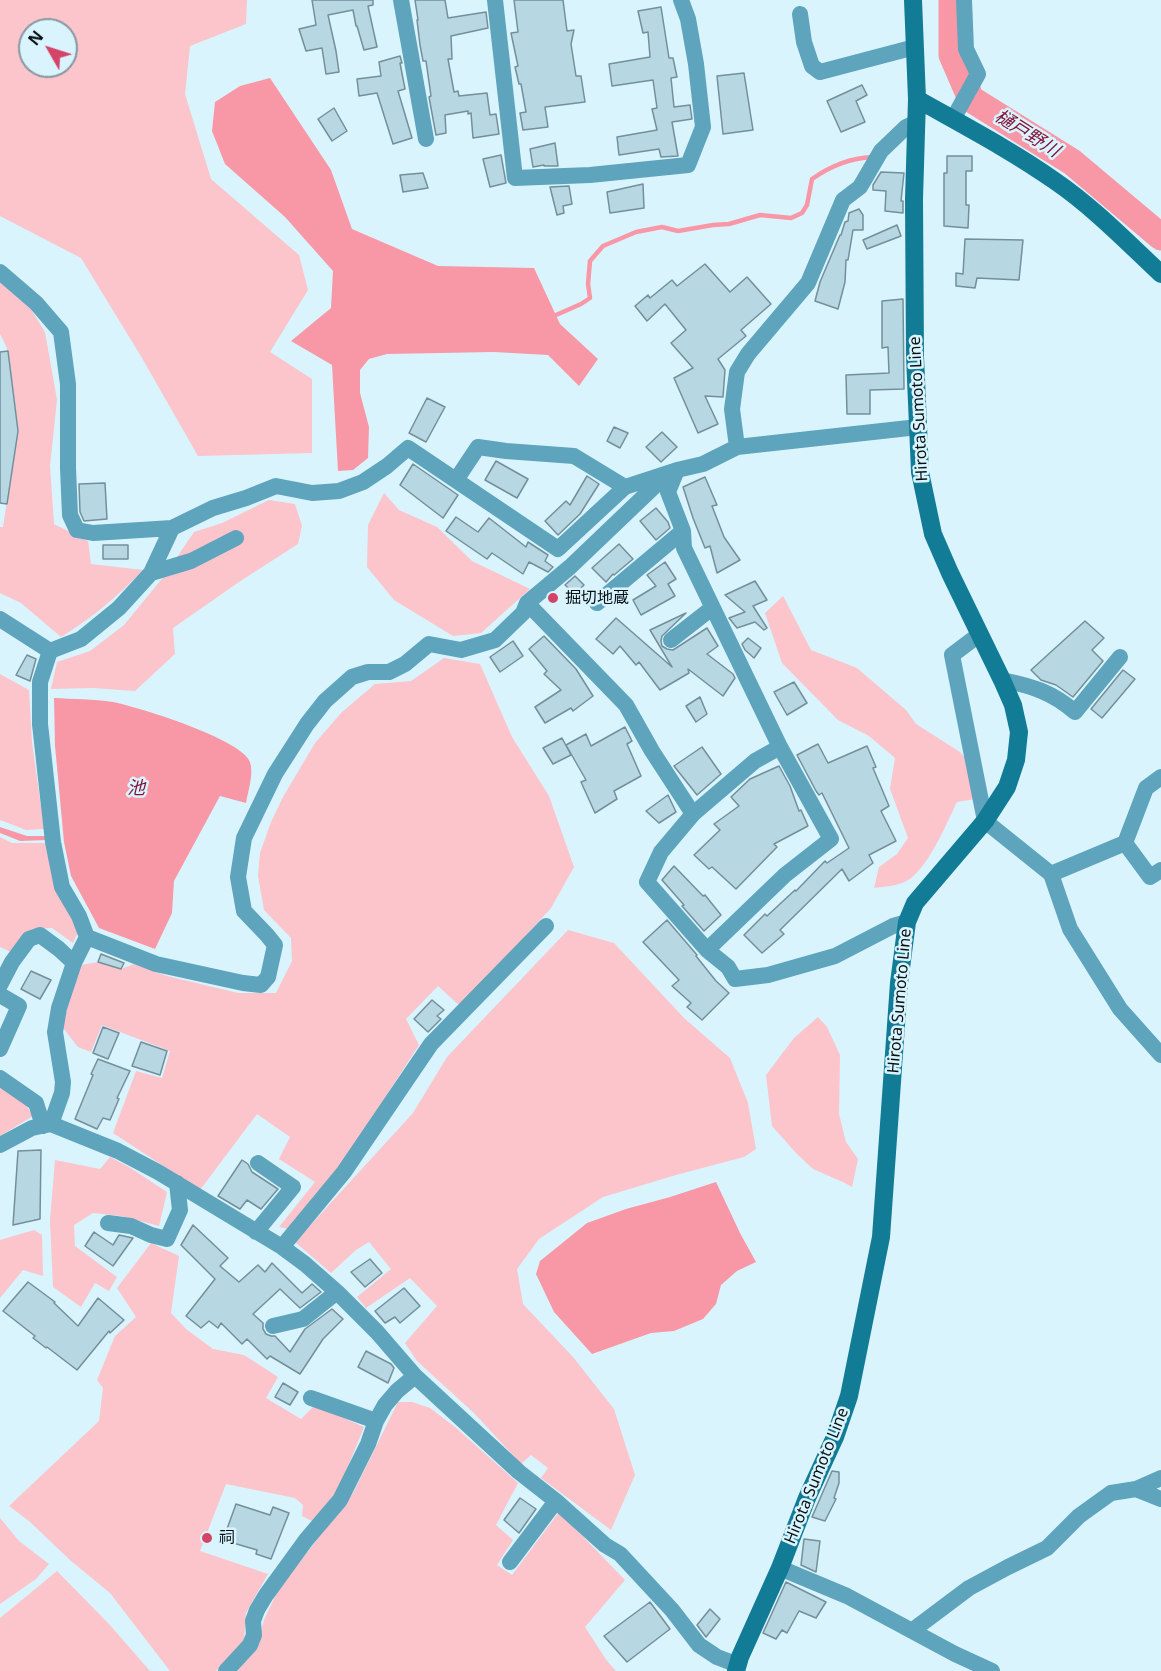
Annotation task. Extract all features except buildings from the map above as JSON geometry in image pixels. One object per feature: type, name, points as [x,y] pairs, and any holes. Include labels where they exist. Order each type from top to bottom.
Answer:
[{"type":"main road","name":"Hirota Sumoto Line","points":[[737,1668],[807,1498],[835,1437],[849,1396],[881,1237],[899,983],[906,922],[915,903],[986,821],[1007,787],[1016,760],[1020,732],[1013,705],[933,534],[920,472],[914,199],[917,99],[913,0]]},
{"type":"main road","points":[[917,99],[954,116],[1056,181],[1086,205],[1161,274]]},
{"type":"street","points":[[401,0],[426,139]]},
{"type":"street","points":[[495,0],[515,178],[590,175],[688,165],[703,127],[696,64],[688,19],[681,0]]},
{"type":"street","points":[[954,116],[978,74],[966,50],[964,0]]},
{"type":"street","points":[[800,14],[804,42],[812,66],[820,72],[915,47]]},
{"type":"street","points":[[736,447],[732,409],[737,372],[748,354],[808,283],[843,200],[860,187],[881,151],[906,127],[917,122]]},
{"type":"street","points":[[0,272],[36,303],[61,332],[68,384],[70,515],[77,530],[93,533],[172,528],[213,508],[276,486],[312,492],[339,491],[363,482],[408,448],[558,549],[625,487],[703,464],[736,447],[918,427]]},
{"type":"street","points":[[456,480],[478,447],[574,456],[625,487]]},
{"type":"street","points":[[677,470],[668,492],[683,531],[684,548],[780,747],[831,839],[785,875],[707,950]]},
{"type":"street","points":[[87,937],[156,964],[261,985],[268,977],[275,945],[244,910],[238,877],[243,838],[275,774],[325,700],[352,677],[368,672],[389,672],[405,664],[429,644],[461,650],[495,640],[523,613],[527,603],[570,567],[658,483],[677,470]]},
{"type":"street","points":[[50,651],[81,639],[119,608],[152,573],[172,528]]},
{"type":"street","points":[[597,603],[683,531]]},
{"type":"street","points":[[152,573],[191,561],[236,538]]},
{"type":"street","points":[[527,603],[626,705],[652,751],[693,814]]},
{"type":"street","points":[[671,640],[712,608]]},
{"type":"street","points":[[0,619],[50,651]]},
{"type":"street","points":[[980,634],[951,655],[986,821],[1051,874],[1070,929],[1120,1009],[1161,1055]]},
{"type":"street","points":[[47,1125],[62,1093],[63,1082],[55,1032],[59,1008],[74,963],[87,937],[79,916],[62,887],[53,842],[40,724],[40,682],[50,651]]},
{"type":"street","points":[[1002,680],[1051,694],[1075,712],[1120,657]]},
{"type":"street","points":[[780,747],[755,761],[693,814],[661,852],[647,882],[707,950],[728,967],[735,979],[768,975],[835,956],[893,926],[906,922]]},
{"type":"street","points":[[1051,874],[1125,843],[1146,788],[1161,777]]},
{"type":"street","points":[[1125,843],[1150,876],[1161,870]]},
{"type":"street","points":[[282,1247],[344,1172],[431,1044],[546,926]]},
{"type":"street","points":[[0,985],[12,962],[29,939],[40,935],[74,963]]},
{"type":"street","points":[[0,994],[19,1006],[0,1049]]},
{"type":"street","points":[[0,1078],[36,1103],[47,1125]]},
{"type":"street","points":[[0,1145],[32,1128],[47,1125],[118,1151],[177,1183],[305,1263],[377,1332],[415,1376],[519,1472],[556,1501],[605,1545],[620,1554],[672,1610],[699,1645],[737,1668]]},
{"type":"street","points":[[256,1232],[293,1187],[258,1163]]},
{"type":"street","points":[[108,1223],[131,1226],[167,1239],[180,1210],[177,1183]]},
{"type":"street","points":[[273,1326],[303,1319],[337,1292]]},
{"type":"street","points":[[226,1671],[250,1645],[254,1635],[253,1621],[266,1595],[306,1540],[340,1500],[385,1405],[415,1376]]},
{"type":"street","points":[[311,1398],[376,1421]]},
{"type":"street","points":[[913,1630],[969,1588],[1047,1548],[1079,1516],[1111,1493],[1136,1489],[1161,1478]]},
{"type":"street","points":[[1136,1489],[1161,1499]]},
{"type":"street","points":[[510,1562],[556,1501]]},
{"type":"street","points":[[780,1568],[847,1596],[992,1671]]},
{"type":"shaded area","points":[[0,0],[247,0],[246,24],[190,46],[185,94],[211,179],[299,255],[308,290],[270,352],[312,379],[312,453],[198,456],[81,258],[0,216]]},
{"type":"shaded area","points":[[0,281],[27,303],[45,332],[57,400],[50,466],[54,524],[88,541],[91,564],[143,570],[104,606],[61,637],[21,603],[0,593],[0,527],[3,527],[18,431],[7,348],[0,334]]},
{"type":"shaded area","points":[[384,493],[399,510],[437,527],[472,561],[530,589],[481,633],[453,636],[394,600],[367,567],[368,525]]},
{"type":"shaded area","points":[[269,500],[295,504],[302,526],[298,544],[173,628],[175,654],[135,691],[93,688],[51,689],[57,662],[90,651],[124,625],[165,575],[194,532],[222,523]]},
{"type":"shaded area","points":[[783,596],[811,650],[857,668],[906,710],[916,724],[960,752],[982,776],[982,798],[957,802],[927,860],[911,878],[902,883],[874,888],[879,867],[897,854],[908,838],[890,789],[895,758],[869,736],[838,720],[782,663],[765,613]]},
{"type":"shaded area","points":[[444,658],[480,664],[512,737],[549,796],[574,867],[551,908],[461,1007],[438,986],[406,1019],[419,1045],[336,1173],[289,1229],[279,1227],[315,1182],[279,1159],[290,1137],[257,1114],[200,1190],[113,1133],[136,1071],[162,1078],[170,1051],[102,1025],[91,1052],[78,1047],[63,1028],[71,988],[81,965],[98,962],[121,969],[134,964],[167,976],[238,993],[276,993],[292,961],[291,938],[264,910],[258,876],[260,853],[283,797],[315,743],[342,712],[375,684],[411,681]]},
{"type":"shaded area","points":[[0,674],[29,690],[32,742],[44,829],[26,830],[0,820]]},
{"type":"shaded area","points":[[0,837],[12,843],[47,843],[79,930],[73,943],[52,928],[32,929],[13,953],[0,947]]},
{"type":"shaded area","points":[[568,930],[614,943],[684,1018],[730,1058],[748,1103],[756,1149],[744,1157],[603,1197],[539,1239],[517,1269],[523,1304],[573,1357],[614,1409],[635,1475],[611,1530],[541,1478],[548,1468],[531,1455],[521,1464],[474,1413],[417,1361],[405,1343],[437,1306],[410,1278],[366,1308],[357,1297],[391,1269],[369,1242],[356,1250],[331,1273],[295,1242],[413,1113],[447,1057]]},
{"type":"shaded area","points":[[818,1017],[827,1027],[840,1055],[839,1114],[846,1142],[858,1159],[852,1187],[813,1169],[772,1126],[766,1075],[794,1038]]},
{"type":"shaded area","points":[[0,1087],[24,1102],[33,1116],[0,1136]]},
{"type":"shaded area","points":[[110,1157],[167,1192],[159,1226],[121,1216],[93,1213],[74,1225],[75,1246],[117,1277],[109,1291],[95,1283],[81,1307],[53,1287],[50,1220],[55,1160],[100,1169]]},
{"type":"shaded area","points":[[34,1230],[42,1235],[43,1276],[23,1270],[0,1298],[0,1240]]},
{"type":"shaded area","points":[[151,1243],[179,1256],[171,1313],[186,1329],[213,1349],[244,1355],[278,1377],[266,1398],[301,1419],[315,1405],[364,1427],[340,1486],[314,1522],[302,1516],[303,1505],[295,1498],[226,1484],[200,1551],[268,1574],[246,1613],[244,1640],[216,1671],[170,1671],[110,1593],[9,1506],[99,1421],[103,1388],[97,1380],[115,1336],[136,1317],[117,1288]]},
{"type":"shaded area","points":[[398,1402],[412,1402],[430,1408],[518,1483],[496,1525],[513,1540],[497,1565],[512,1575],[559,1512],[625,1580],[585,1627],[616,1671],[233,1671],[259,1639],[264,1620],[278,1590],[353,1493]]},
{"type":"shaded area","points":[[0,1518],[19,1541],[49,1564],[36,1579],[0,1604]]},
{"type":"shaded area","points":[[57,1571],[109,1624],[150,1671],[0,1671],[0,1618]]},
{"type":"water","points":[[270,78],[331,170],[352,229],[438,266],[534,268],[560,324],[598,359],[579,386],[548,355],[494,352],[387,354],[369,359],[360,370],[360,393],[369,427],[368,458],[353,470],[338,471],[332,365],[291,341],[331,308],[333,271],[285,217],[225,164],[212,131],[215,102],[240,86]]},
{"type":"water","name":"池","points":[[54,698],[113,702],[144,710],[210,734],[243,753],[250,762],[251,777],[246,803],[220,796],[174,881],[172,913],[155,949],[99,928],[71,876],[64,842],[55,746]]},
{"type":"water","points":[[0,827],[27,836],[46,836],[47,840],[20,841],[0,833]]},
{"type":"water","points":[[716,1182],[756,1262],[737,1271],[721,1285],[716,1304],[703,1319],[674,1331],[651,1333],[592,1354],[554,1312],[536,1274],[540,1261],[587,1223]]},
{"type":"waterway","name":"樋戸野川","points":[[952,0],[952,55],[971,99],[1072,162],[1161,237]]},
{"type":"waterway","points":[[556,315],[590,298],[588,284],[590,261],[603,246],[636,232],[662,227],[678,231],[729,224],[760,215],[791,218],[802,213],[807,205],[812,179],[840,164],[872,157]]},
{"type":"place","name":"掘切地蔵","points":[[553,598]]},
{"type":"place","name":"祠","points":[[207,1538]]}]
